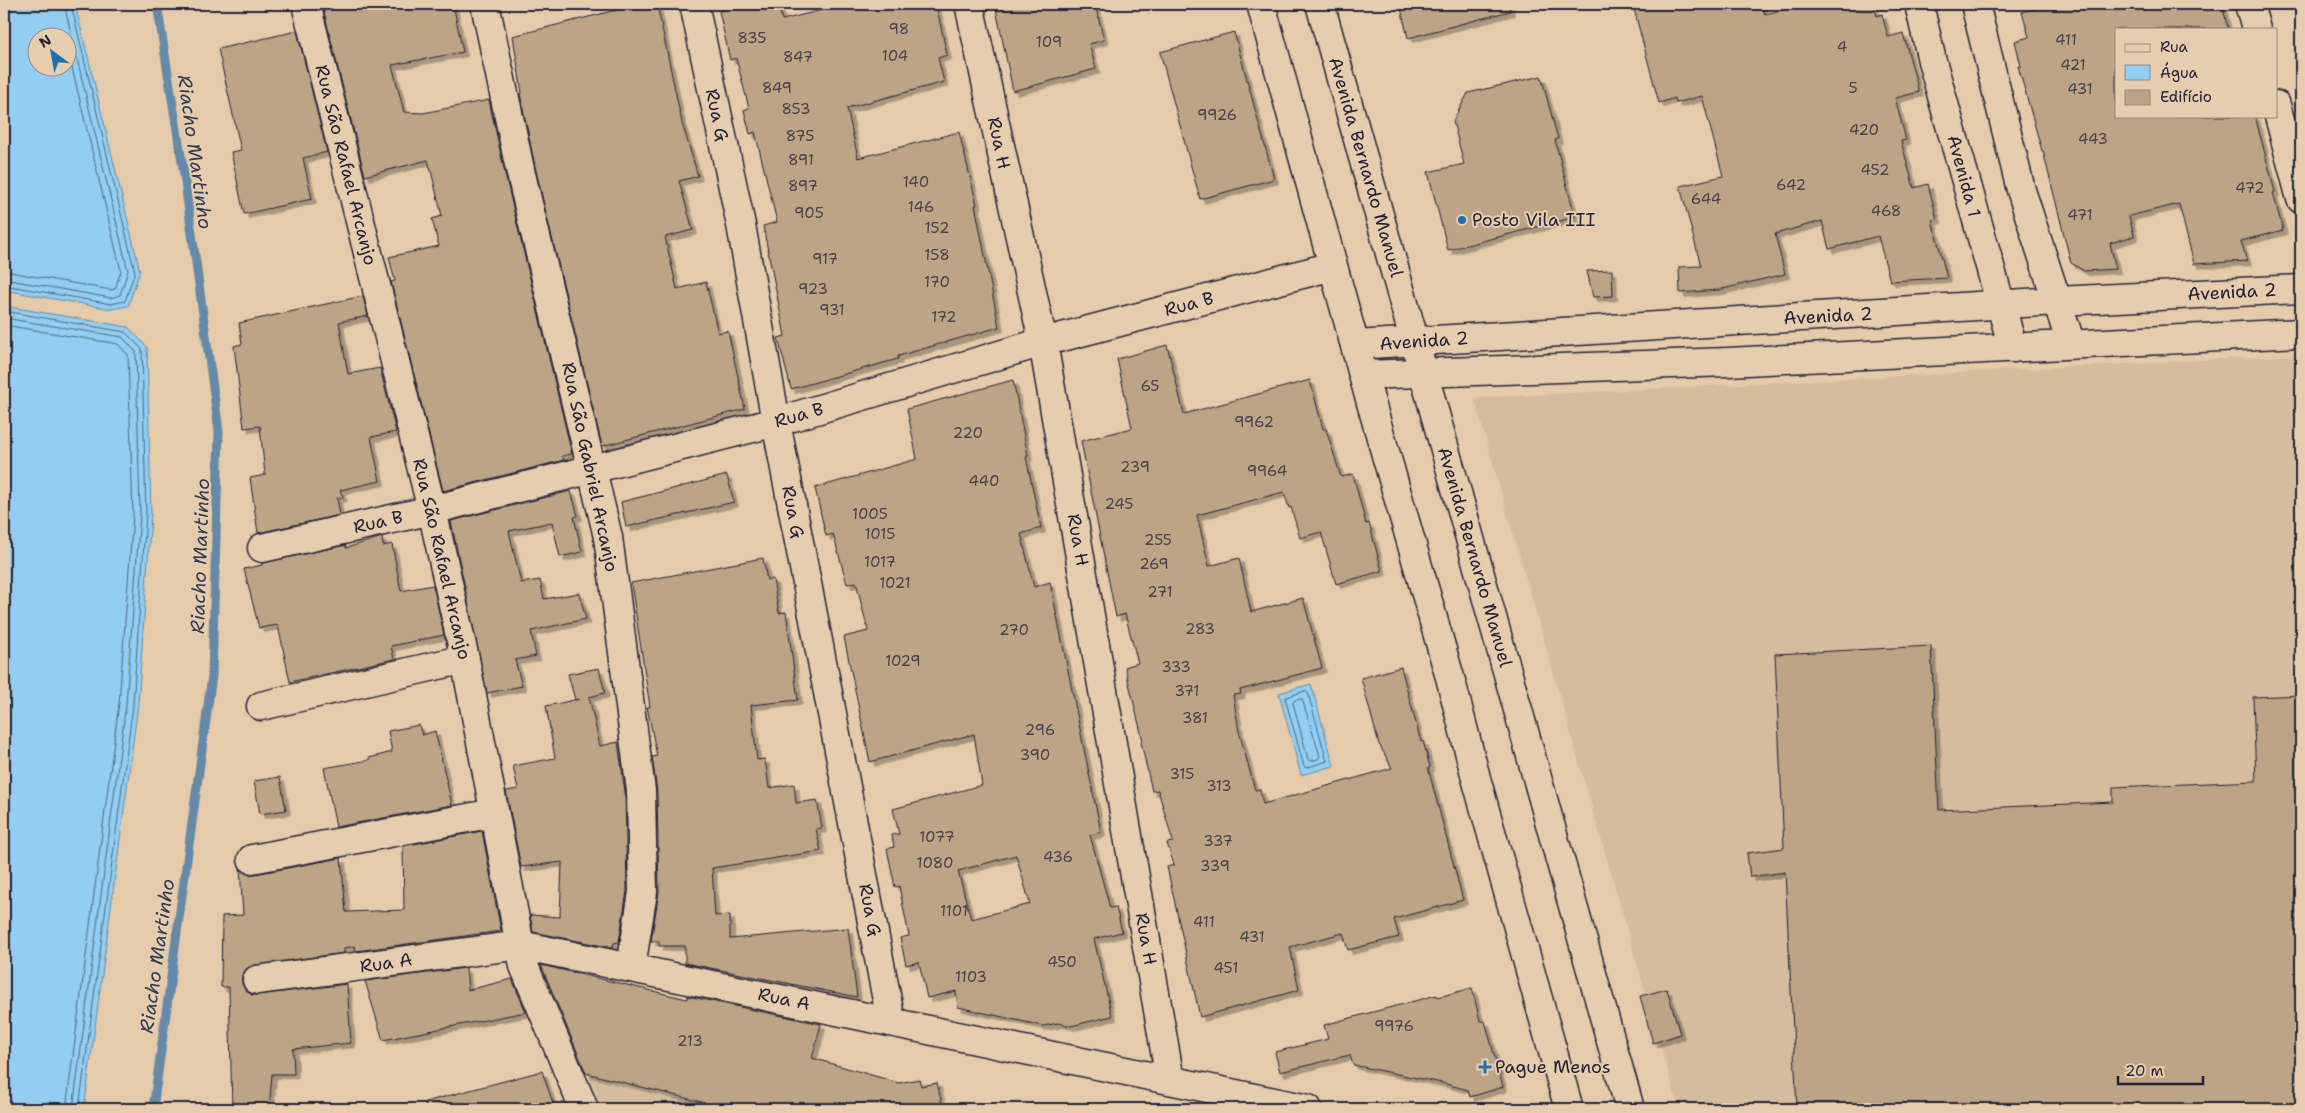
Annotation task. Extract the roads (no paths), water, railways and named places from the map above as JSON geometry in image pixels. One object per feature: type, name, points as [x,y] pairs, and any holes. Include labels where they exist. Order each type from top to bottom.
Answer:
[{"type":"street","name":"Rua São Rafael Arcanjo","points":[[306,4],[432,510],[465,659],[524,966],[584,1109]]},
{"type":"street","name":"Rua São Gabriel Arcanjo","points":[[485,4],[522,174],[594,470],[608,537],[641,791],[643,892],[631,967]]},
{"type":"street","name":"Rua G","points":[[694,4],[741,225],[776,422],[891,1021]]},
{"type":"street","name":"Rua H","points":[[969,4],[1043,342],[1170,1080]]},
{"type":"street","points":[[1261,4],[1363,376],[1452,681],[1476,778],[1569,1109]]},
{"type":"street","name":"Avenida Bernardo Manuel","points":[[1320,4],[1630,1109]]},
{"type":"street","name":"Avenida 1","points":[[1918,4],[2013,348]]},
{"type":"street","points":[[1975,4],[2021,190],[2071,344]]},
{"type":"street","points":[[2249,4],[2256,28]]},
{"type":"street","points":[[2278,113],[2301,199]]},
{"type":"street","name":"Rua B","points":[[262,548],[432,510],[594,470],[776,422],[1043,342],[1333,266]]},
{"type":"street","name":"Avenida 2","points":[[1355,345],[2058,301],[2301,289]]},
{"type":"street","name":"Avenida 2","points":[[1363,376],[1728,362],[2301,333]]},
{"type":"street","points":[[261,706],[465,659]]},
{"type":"street","points":[[252,859],[494,813]]},
{"type":"street","name":"Rua A","points":[[257,980],[520,945],[1308,1109]]},
{"type":"water","points":[[4,4],[75,4],[140,271],[128,306],[111,309],[4,290]]},
{"type":"water","points":[[4,306],[128,327],[147,347],[151,515],[138,705],[84,1109],[4,1109]]},
{"type":"water","points":[[1311,684],[1334,766],[1301,775],[1279,693]]},
{"type":"waterway","name":"Riacho Martinho","points":[[153,1109],[212,676],[219,431],[183,168],[157,4]]},
{"type":"place","name":"Posto Vila III","points":[[1462,220]]},
{"type":"place","name":"Pague Menos","points":[[1485,1067]]}]
